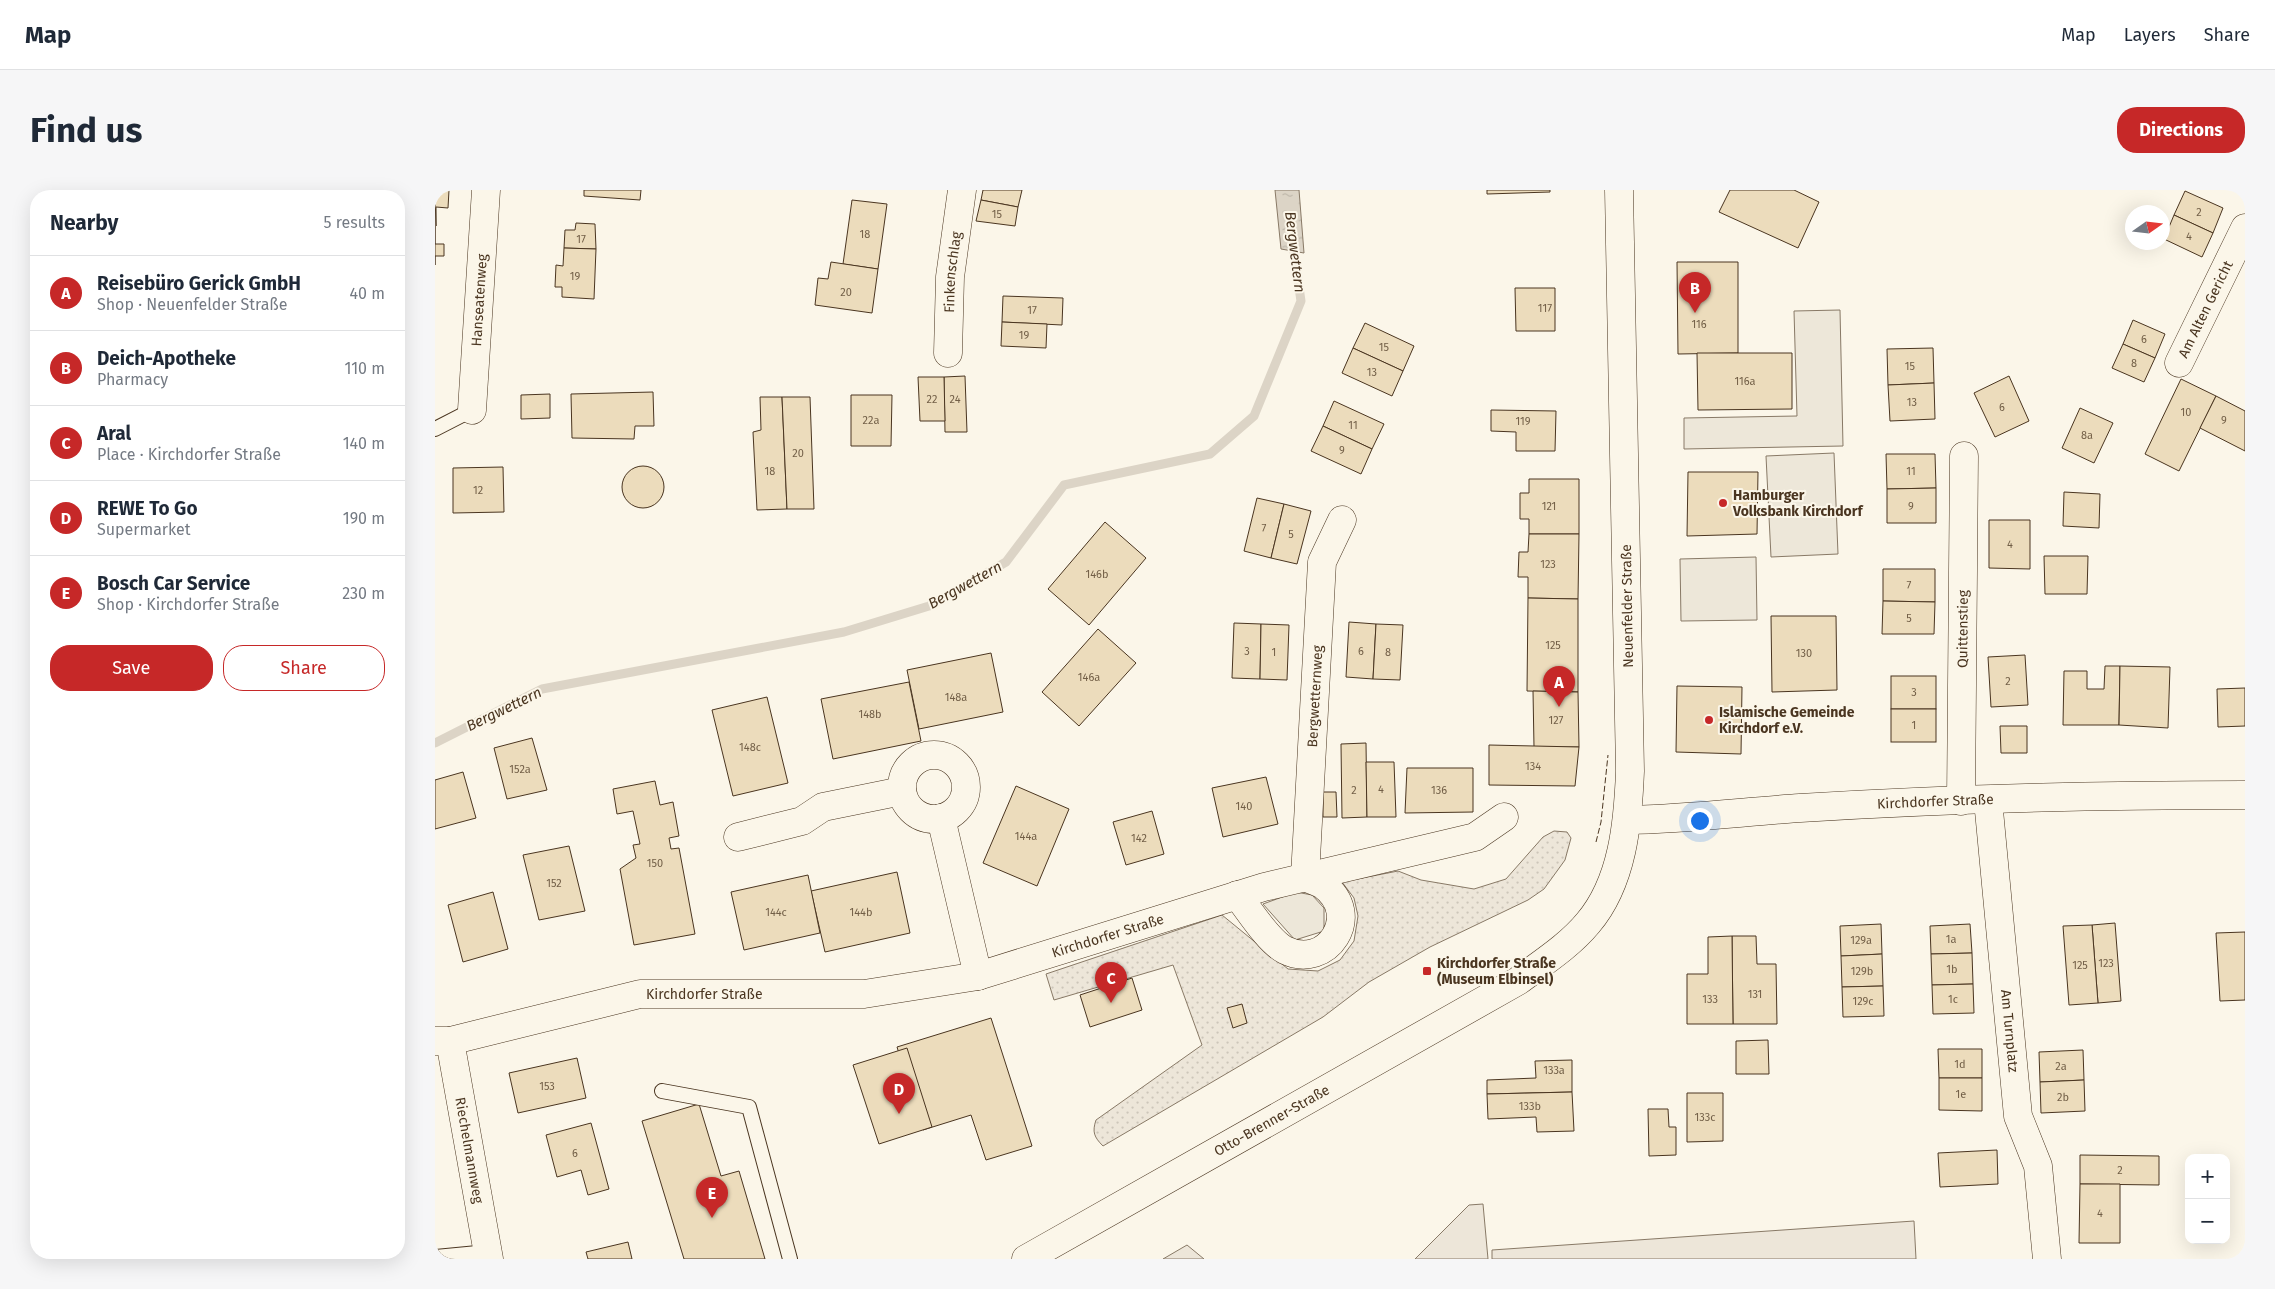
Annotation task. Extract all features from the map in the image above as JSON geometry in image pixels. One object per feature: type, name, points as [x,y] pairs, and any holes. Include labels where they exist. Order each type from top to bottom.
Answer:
[{"type":"street","name":"Hanseatenweg","points":[[472,410],[485,190]]},
{"type":"street","name":"Finkenschlag","points":[[948,353],[950,277],[962,190]]},
{"type":"street","name":"Neuenfelder Straße","points":[[1518,980],[1572,939],[1596,912],[1617,868],[1627,820],[1630,724],[1619,190]]},
{"type":"street","name":"Am Alten Gericht","points":[[2179,364],[2245,228]]},
{"type":"street","name":"Quittenstieg","points":[[1965,456],[1975,800]]},
{"type":"street","name":"Bergwetternweg","points":[[1305,877],[1322,562],[1342,520]]},
{"type":"street","points":[[929,755],[941,756],[952,760],[961,769],[965,781],[965,793],[961,804],[952,813],[941,818],[928,818],[916,813],[907,804],[902,791],[903,779],[908,768],[917,760],[929,755]]},
{"type":"street","points":[[738,837],[802,822],[823,807],[902,791]]},
{"type":"street","name":"Kirchdorfer Straße","points":[[1627,820],[1690,818],[1801,808],[1975,800],[2245,795]]},
{"type":"street","name":"Am Turnplatz","points":[[1975,800],[2018,1116],[2038,1166],[2047,1259]]},
{"type":"street","name":"Kirchdorfer Straße","points":[[443,1041],[640,994],[864,994],[978,976],[1237,895],[1475,837],[1504,816]]},
{"type":"street","points":[[941,818],[978,976]]},
{"type":"street","points":[[1237,895],[1273,940],[1284,949],[1295,954],[1318,951],[1335,940],[1341,926],[1342,913],[1336,901],[1323,885],[1305,877]]},
{"type":"street","name":"Otto-Brenner-Straße","points":[[1026,1259],[1518,980]]},
{"type":"street","name":"Riechelmannweg","points":[[443,1041],[489,1256]]},
{"type":"lane","points":[[435,430],[472,410]]},
{"type":"lane","points":[[662,1091],[749,1107],[790,1259]]},
{"type":"lane","points":[[435,1257],[489,1256]]},
{"type":"shaded area","points":[[1840,310],[1843,446],[1684,449],[1684,418],[1797,416],[1794,311]]},
{"type":"shaded area","points":[[1834,453],[1838,554],[1771,557],[1766,456]]},
{"type":"shaded area","points":[[1756,557],[1757,620],[1681,621],[1680,559]]},
{"type":"shaded area","points":[[1554,831],[1567,832],[1571,838],[1565,860],[1544,889],[1528,900],[1430,947],[1369,982],[1323,1017],[1103,1146],[1098,1140],[1094,1131],[1096,1120],[1202,1045],[1173,965],[1054,1000],[1046,974],[1222,915],[1288,969],[1318,971],[1340,960],[1354,941],[1358,916],[1354,898],[1342,882],[1398,871],[1421,880],[1474,889],[1506,879],[1543,837]]},
{"type":"shaded area","points":[[1296,892],[1312,895],[1324,908],[1324,931],[1295,940],[1263,904]]},
{"type":"shaded area","points":[[1483,1204],[1488,1259],[1415,1259],[1469,1205]]},
{"type":"shaded area","points":[[1914,1221],[1916,1259],[1492,1259],[1492,1250]]},
{"type":"shaded area","points":[[1187,1245],[1204,1259],[1163,1259]]},
{"type":"water","points":[[1275,190],[1299,190],[1304,253],[1281,249]]},
{"type":"building","points":[[435,190],[449,190],[448,208],[436,207],[436,226]]},
{"type":"building","points":[[584,190],[641,190],[640,200],[584,196]]},
{"type":"building","points":[[983,190],[1022,190],[1018,207],[981,200]]},
{"type":"building","points":[[1487,190],[1550,190],[1550,192],[1487,194]]},
{"type":"building","points":[[1730,190],[1794,190],[1819,202],[1798,248],[1719,212]]},
{"type":"building","points":[[2185,191],[2223,208],[2213,233],[2174,215]]},
{"type":"building","points":[[852,200],[887,204],[878,269],[843,264]]},
{"type":"building","points":[[981,200],[1018,207],[1015,226],[976,221]]},
{"type":"building","points":[[2174,215],[2213,233],[2202,257],[2170,242],[2170,225]]},
{"type":"building","points":[[576,223],[595,224],[596,249],[564,248],[565,230],[575,230]]},
{"type":"building","points":[[435,244],[444,244],[444,256],[435,256]]},
{"type":"building","points":[[564,248],[596,249],[594,299],[562,297],[562,287],[555,287],[556,265],[563,266]]},
{"type":"building","points":[[831,262],[878,269],[872,313],[815,305],[818,278],[828,279]]},
{"type":"building","points":[[1677,262],[1738,262],[1738,353],[1678,354]]},
{"type":"building","points":[[1515,288],[1555,288],[1555,331],[1516,331]]},
{"type":"building","points":[[1003,296],[1063,298],[1062,325],[1002,322]]},
{"type":"building","points":[[2133,320],[2165,334],[2155,358],[2123,344]]},
{"type":"building","points":[[1002,322],[1047,324],[1046,348],[1001,346]]},
{"type":"building","points":[[1365,323],[1414,346],[1403,371],[1353,348]]},
{"type":"building","points":[[2123,344],[2155,358],[2144,382],[2112,368]]},
{"type":"building","points":[[1353,348],[1403,371],[1392,396],[1342,373]]},
{"type":"building","points":[[1933,348],[1934,383],[1888,385],[1887,349]]},
{"type":"building","points":[[1697,353],[1792,353],[1792,409],[1698,410]]},
{"type":"building","points":[[965,376],[967,432],[945,432],[944,377]]},
{"type":"building","points":[[2009,376],[2029,421],[1995,437],[1974,393]]},
{"type":"building","points":[[918,377],[944,377],[945,421],[920,421]]},
{"type":"building","points":[[2181,379],[2216,396],[2179,471],[2145,454]]},
{"type":"building","points":[[1934,383],[1935,419],[1890,421],[1888,385]]},
{"type":"building","points":[[653,392],[654,426],[635,426],[634,439],[572,438],[571,394]]},
{"type":"building","points":[[550,394],[550,418],[521,419],[521,395]]},
{"type":"building","points":[[851,395],[892,395],[891,446],[851,446]]},
{"type":"building","points":[[2216,396],[2245,411],[2245,451],[2200,428]]},
{"type":"building","points":[[760,397],[782,397],[787,509],[757,510],[753,432],[761,430]]},
{"type":"building","points":[[782,397],[810,397],[814,509],[787,509]]},
{"type":"building","points":[[1334,401],[1384,424],[1372,449],[1323,426]]},
{"type":"building","points":[[2080,408],[2113,423],[2094,463],[2062,448]]},
{"type":"building","points":[[1491,410],[1556,411],[1555,451],[1516,451],[1516,432],[1491,431]]},
{"type":"building","points":[[1323,426],[1372,449],[1361,474],[1311,451]]},
{"type":"building","points":[[1886,454],[1935,454],[1936,488],[1887,489]]},
{"type":"building","points":[[647,466],[655,469],[661,475],[664,487],[661,499],[655,505],[639,508],[631,505],[625,499],[622,483],[625,475],[631,469]]},
{"type":"building","points":[[503,467],[504,512],[453,513],[453,468]]},
{"type":"building","name":"Hamburger Volksbank Kirchdorf","points":[[1688,472],[1758,472],[1757,534],[1687,536]]},
{"type":"building","points":[[1529,479],[1579,479],[1579,534],[1529,534],[1529,519],[1520,519],[1520,493],[1529,493]]},
{"type":"building","points":[[1936,488],[1936,523],[1887,523],[1887,489]]},
{"type":"building","points":[[2064,492],[2100,494],[2099,528],[2063,526]]},
{"type":"building","points":[[1257,498],[1284,504],[1271,558],[1244,551]]},
{"type":"building","points":[[1284,504],[1311,511],[1297,564],[1271,558]]},
{"type":"building","points":[[1989,520],[2030,520],[2030,569],[1989,568]]},
{"type":"building","points":[[1105,522],[1146,558],[1089,625],[1048,589]]},
{"type":"building","points":[[1529,534],[1579,534],[1578,599],[1528,598],[1528,577],[1518,577],[1519,552],[1528,552]]},
{"type":"building","points":[[2044,556],[2088,556],[2087,594],[2045,594]]},
{"type":"building","points":[[1883,569],[1935,569],[1935,602],[1883,601]]},
{"type":"building","points":[[1528,598],[1578,599],[1578,692],[1527,691]]},
{"type":"building","points":[[1883,601],[1935,602],[1934,634],[1882,634]]},
{"type":"building","points":[[1771,616],[1836,616],[1837,690],[1772,692]]},
{"type":"building","points":[[1349,622],[1376,624],[1373,679],[1346,677]]},
{"type":"building","points":[[1234,623],[1261,624],[1260,679],[1232,678]]},
{"type":"building","points":[[1261,624],[1289,625],[1287,680],[1260,679]]},
{"type":"building","points":[[1376,624],[1403,625],[1400,680],[1373,679]]},
{"type":"building","points":[[1098,629],[1136,663],[1079,726],[1042,692]]},
{"type":"building","points":[[991,653],[1003,712],[919,729],[907,670]]},
{"type":"building","points":[[2025,655],[2028,705],[1991,707],[1988,657]]},
{"type":"building","points":[[2105,666],[2120,666],[2119,725],[2063,725],[2064,671],[2087,671],[2087,689],[2104,689]]},
{"type":"building","points":[[2120,666],[2170,667],[2168,728],[2119,725]]},
{"type":"building","points":[[1891,676],[1936,676],[1936,709],[1891,709]]},
{"type":"building","points":[[909,682],[921,741],[833,759],[821,699]]},
{"type":"building","name":"Islamische Gemeinde Kirchdorf e.V.","points":[[1677,686],[1742,687],[1741,754],[1676,752]]},
{"type":"building","points":[[2245,688],[2245,726],[2218,727],[2217,689]]},
{"type":"building","points":[[1533,691],[1578,692],[1579,747],[1534,747]]},
{"type":"building","points":[[767,697],[788,783],[733,796],[712,710]]},
{"type":"building","points":[[1891,709],[1936,709],[1936,742],[1891,742]]},
{"type":"building","points":[[2000,726],[2027,726],[2027,753],[2001,753]]},
{"type":"building","points":[[532,738],[547,790],[507,799],[494,748]]},
{"type":"building","points":[[1366,743],[1367,817],[1342,818],[1341,744]]},
{"type":"building","points":[[1489,745],[1579,747],[1575,786],[1489,785]]},
{"type":"building","points":[[1366,762],[1394,762],[1396,817],[1367,817]]},
{"type":"building","points":[[1407,768],[1473,768],[1473,812],[1405,813]]},
{"type":"building","points":[[463,772],[476,818],[435,829],[435,780]]},
{"type":"building","points":[[1266,777],[1278,824],[1223,837],[1212,788]]},
{"type":"building","points":[[655,781],[660,805],[673,802],[679,836],[669,838],[671,849],[679,848],[695,934],[634,945],[620,869],[636,858],[633,845],[640,844],[633,811],[617,814],[613,789]]},
{"type":"building","points":[[1016,786],[1069,809],[1037,886],[983,863]]},
{"type":"building","points":[[1323,792],[1336,792],[1337,817],[1323,817]]},
{"type":"building","points":[[1152,811],[1164,854],[1126,865],[1113,822]]},
{"type":"building","points":[[569,846],[585,911],[539,920],[523,855]]},
{"type":"building","points":[[897,872],[910,933],[825,952],[811,891]]},
{"type":"building","points":[[808,875],[820,933],[744,950],[731,892]]},
{"type":"building","points":[[493,892],[508,949],[463,962],[448,905]]},
{"type":"building","points":[[2115,923],[2121,1001],[2098,1003],[2092,925]]},
{"type":"building","points":[[1881,924],[1882,954],[1841,956],[1840,926]]},
{"type":"building","points":[[1970,924],[1972,953],[1931,954],[1930,926]]},
{"type":"building","points":[[2092,925],[2098,1003],[2069,1005],[2063,926]]},
{"type":"building","points":[[2245,932],[2245,1000],[2220,1001],[2216,933]]},
{"type":"building","points":[[1732,936],[1756,936],[1757,964],[1776,964],[1777,1024],[1733,1024]]},
{"type":"building","points":[[1732,936],[1733,1024],[1687,1024],[1687,974],[1708,974],[1708,937]]},
{"type":"building","points":[[1972,953],[1973,984],[1932,985],[1931,954]]},
{"type":"building","points":[[1882,954],[1883,986],[1842,987],[1841,956]]},
{"type":"building","points":[[1132,978],[1142,1010],[1090,1027],[1080,995]]},
{"type":"building","points":[[1973,984],[1974,1013],[1933,1014],[1932,985]]},
{"type":"building","points":[[1883,986],[1884,1016],[1843,1017],[1842,987]]},
{"type":"building","points":[[1242,1004],[1247,1023],[1233,1028],[1227,1008]]},
{"type":"building","points":[[991,1018],[1032,1146],[986,1160],[971,1115],[923,1130],[897,1047]]},
{"type":"building","points":[[1768,1040],[1769,1074],[1736,1074],[1736,1041]]},
{"type":"building","points":[[907,1048],[932,1127],[879,1144],[853,1065]]},
{"type":"building","points":[[1938,1049],[1982,1049],[1982,1078],[1939,1078]]},
{"type":"building","points":[[2083,1050],[2084,1080],[2040,1082],[2039,1052]]},
{"type":"building","points":[[577,1058],[586,1098],[518,1113],[509,1073]]},
{"type":"building","points":[[1572,1060],[1572,1092],[1487,1094],[1487,1080],[1536,1078],[1535,1061]]},
{"type":"building","points":[[1939,1078],[1982,1078],[1982,1111],[1939,1110]]},
{"type":"building","points":[[2084,1080],[2085,1111],[2041,1113],[2040,1082]]},
{"type":"building","points":[[1572,1092],[1574,1131],[1537,1132],[1536,1117],[1488,1119],[1487,1094]]},
{"type":"building","points":[[1687,1093],[1723,1093],[1723,1141],[1687,1142]]},
{"type":"building","points":[[699,1104],[721,1176],[739,1171],[765,1259],[684,1259],[642,1121]]},
{"type":"building","points":[[1648,1109],[1668,1109],[1669,1127],[1676,1127],[1676,1155],[1649,1156]]},
{"type":"building","points":[[591,1123],[609,1189],[588,1195],[581,1170],[557,1177],[546,1135]]},
{"type":"building","points":[[1997,1150],[1998,1184],[1940,1187],[1938,1153]]},
{"type":"building","points":[[2080,1155],[2159,1156],[2159,1185],[2080,1184]]},
{"type":"building","points":[[2080,1184],[2120,1184],[2120,1243],[2079,1243]]},
{"type":"building","points":[[628,1242],[632,1259],[588,1259],[586,1252]]},
{"type":"waterway","name":"Bergwettern","points":[[435,743],[542,689],[844,632],[929,606],[1006,562],[1064,485],[1210,454],[1254,416],[1301,301],[1292,240]]},
{"type":"fence","points":[[1596,842],[1601,822],[1608,755]]},
{"type":"place","name":"Deich-Apotheke","points":[[1695,313]]},
{"type":"place","name":"Hamburger Volksbank Kirchdorf","points":[[1723,503]]},
{"type":"place","name":"Reisebüro Gerick GmbH","points":[[1559,707]]},
{"type":"place","name":"Islamische Gemeinde Kirchdorf e.V.","points":[[1709,720]]},
{"type":"place","name":"Kirchdorfer Straße (Museum Elbinsel)","points":[[1427,971]]},
{"type":"place","name":"Aral","points":[[1111,1003]]},
{"type":"place","name":"REWE To Go","points":[[899,1114]]},
{"type":"place","name":"Bosch Car Service","points":[[712,1218]]}]
